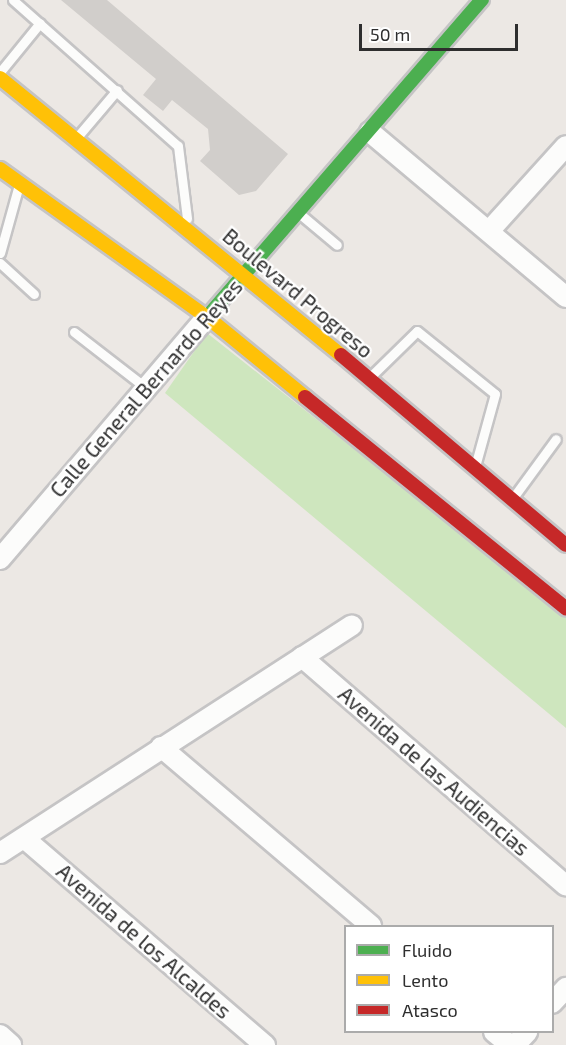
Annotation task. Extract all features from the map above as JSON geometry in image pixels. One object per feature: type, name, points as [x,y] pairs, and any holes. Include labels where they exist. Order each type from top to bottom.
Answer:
[{"type":"main road","name":"Calle General Bernardo Reyes","points":[[207,317],[370,132],[482,0]]},
{"type":"main road","name":"Boulevard Progreso","points":[[0,78],[245,274],[566,545]]},
{"type":"main road","points":[[0,169],[207,317],[566,608]]},
{"type":"street","points":[[370,132],[490,230],[566,297]]},
{"type":"street","points":[[490,230],[566,146]]},
{"type":"street","name":"Calle General Bernardo Reyes","points":[[0,559],[207,317]]},
{"type":"street","points":[[0,853],[352,626]]},
{"type":"street","name":"Avenida de las Audiencias","points":[[302,657],[566,886]]},
{"type":"street","points":[[162,747],[369,925]]},
{"type":"street","name":"Avenida de los Alcaldes","points":[[24,837],[265,1045]]},
{"type":"street","points":[[554,1002],[566,988]]},
{"type":"street","points":[[495,1033],[510,1045]]},
{"type":"street","points":[[515,1045],[526,1033]]},
{"type":"street","points":[[0,1035],[11,1045]]},
{"type":"lane","points":[[13,0],[178,146],[188,229]]},
{"type":"lane","points":[[0,72],[40,23]]},
{"type":"lane","points":[[75,140],[117,90]]},
{"type":"lane","points":[[0,253],[20,183]]},
{"type":"lane","points":[[298,213],[337,245]]},
{"type":"lane","points":[[0,263],[34,294]]},
{"type":"lane","points":[[368,378],[417,331],[495,394],[475,468]]},
{"type":"lane","points":[[74,332],[146,387]]},
{"type":"lane","points":[[512,499],[556,439]]},
{"type":"green space","points":[[207,333],[566,616],[566,728],[165,393]]},
{"type":"building","points":[[61,0],[107,0],[288,154],[256,191],[239,195],[200,161],[210,150],[208,129],[172,100],[163,111],[143,95],[156,79]]},
{"type":"traffic: fast","points":[[207,317],[482,0]]},
{"type":"traffic: slow","points":[[0,78],[341,355]]},
{"type":"traffic: slow","points":[[0,169],[207,317],[305,397]]},
{"type":"traffic: jam","points":[[341,355],[566,545]]},
{"type":"traffic: jam","points":[[305,397],[566,608]]}]
